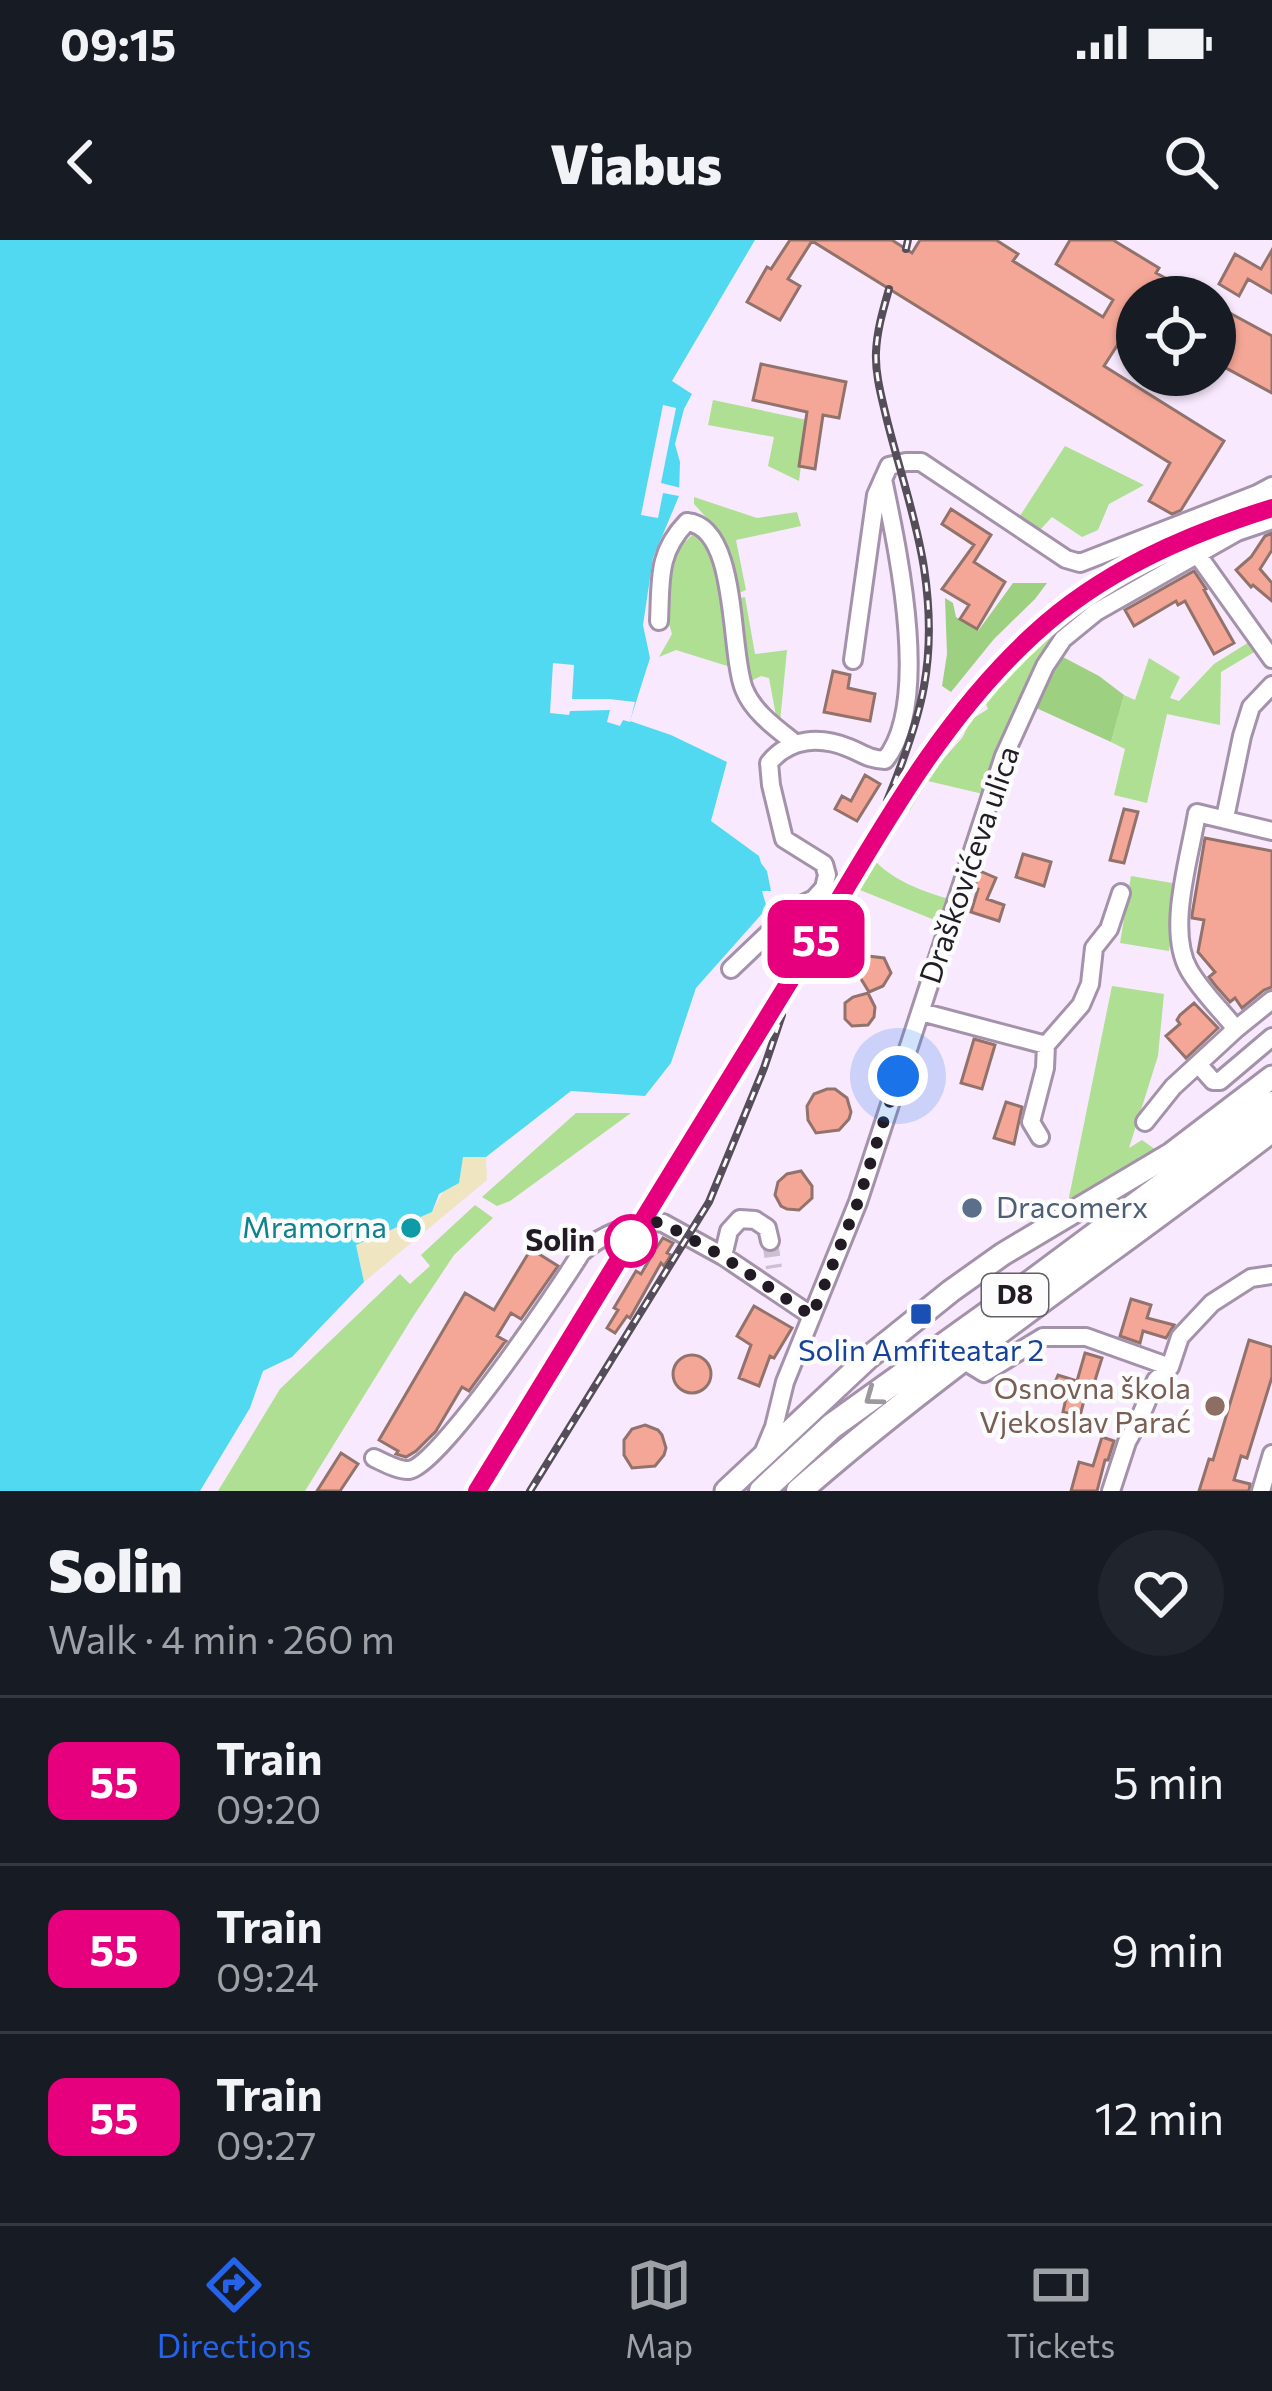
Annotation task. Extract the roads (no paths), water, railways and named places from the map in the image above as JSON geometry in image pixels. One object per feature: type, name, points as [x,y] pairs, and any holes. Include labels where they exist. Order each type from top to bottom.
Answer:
[{"type":"highway","name":"D8","points":[[762,1491],[832,1426],[1272,1104]]},
{"type":"highway","name":"D8","points":[[800,1491],[961,1359],[1272,1129]]},
{"type":"main road","points":[[726,1491],[869,1357],[950,1291],[1003,1253],[1171,1154],[1272,1077]]},
{"type":"street","points":[[853,660],[876,495],[889,466],[922,462],[1066,559],[1080,563],[1272,486]]},
{"type":"street","points":[[730,969],[795,908],[814,899],[827,875],[824,864],[784,839],[770,763],[780,749],[805,739],[885,760],[896,746],[908,688],[906,591],[884,479]]},
{"type":"street","name":"Draškovićeva ulica","points":[[761,1455],[774,1427],[785,1382],[858,1202],[1004,756],[1045,666],[1063,639],[1096,612],[1237,532],[1272,520]]},
{"type":"street","points":[[658,620],[662,564],[672,537],[687,522],[698,523],[711,534],[722,558],[744,690],[762,716],[795,743]]},
{"type":"street","points":[[1197,554],[1272,658]]},
{"type":"street","points":[[1225,818],[1251,707],[1272,686]]},
{"type":"street","points":[[1236,1029],[1189,970],[1178,920],[1198,814],[1272,831]]},
{"type":"street","points":[[1040,1137],[1031,1122],[1046,1045],[1081,1005],[1090,984],[1094,949],[1108,929],[1121,893]]},
{"type":"street","points":[[1145,1122],[1173,1087],[1271,1002]]},
{"type":"street","points":[[921,1012],[1046,1045]]},
{"type":"street","points":[[1198,1064],[1213,1081],[1220,1081],[1272,1037]]},
{"type":"street","points":[[722,1256],[730,1231],[740,1220],[755,1220],[767,1228],[770,1241]]},
{"type":"street","points":[[374,1458],[408,1471],[416,1468],[481,1400],[581,1253],[592,1243],[654,1222],[722,1256],[812,1316]]},
{"type":"street","points":[[774,1268],[779,1294]]},
{"type":"street","points":[[1111,1491],[1127,1442],[1156,1380],[1170,1366],[1180,1337],[1212,1303],[1250,1278],[1272,1275]]},
{"type":"street","points":[[961,1359],[984,1372],[1043,1337],[1086,1337],[1170,1366]]},
{"type":"street","points":[[815,1491],[938,1377]]},
{"type":"street","points":[[785,1382],[799,1402],[817,1404]]},
{"type":"street","points":[[1261,1491],[1272,1454]]},
{"type":"water","points":[[0,240],[755,240],[672,381],[692,394],[675,444],[680,462],[679,496],[653,558],[643,625],[650,658],[630,721],[727,762],[711,821],[759,856],[771,891],[762,891],[767,908],[696,988],[671,1063],[645,1096],[571,1091],[486,1157],[463,1157],[459,1183],[439,1194],[432,1212],[356,1245],[364,1282],[292,1357],[263,1371],[250,1408],[200,1491],[0,1491]]},
{"type":"tunnel","points":[[770,1241],[774,1268]]},
{"type":"railway","points":[[906,249],[908,240]]},
{"type":"railway","points":[[887,801],[918,714],[929,631],[921,549],[876,368],[889,289]]},
{"type":"railway","points":[[476,1491],[857,872],[977,691],[1037,631],[1092,588],[1174,543],[1272,508]]},
{"type":"railway","points":[[530,1491],[709,1202],[782,1015]]},
{"type":"train","name":"55","points":[[477,1491],[877,840],[977,691],[1037,631],[1092,588],[1174,543],[1272,508]]},
{"type":"place","name":"Dracomerx","points":[[972,1208]]},
{"type":"place","name":"Mramorna","points":[[411,1228]]},
{"type":"place","name":"Solin","points":[[631,1241]]},
{"type":"place","name":"Solin Amfiteatar 2","points":[[921,1314]]},
{"type":"place","name":"Osnovna škola Vjekoslav Parać","points":[[1215,1406]]}]
